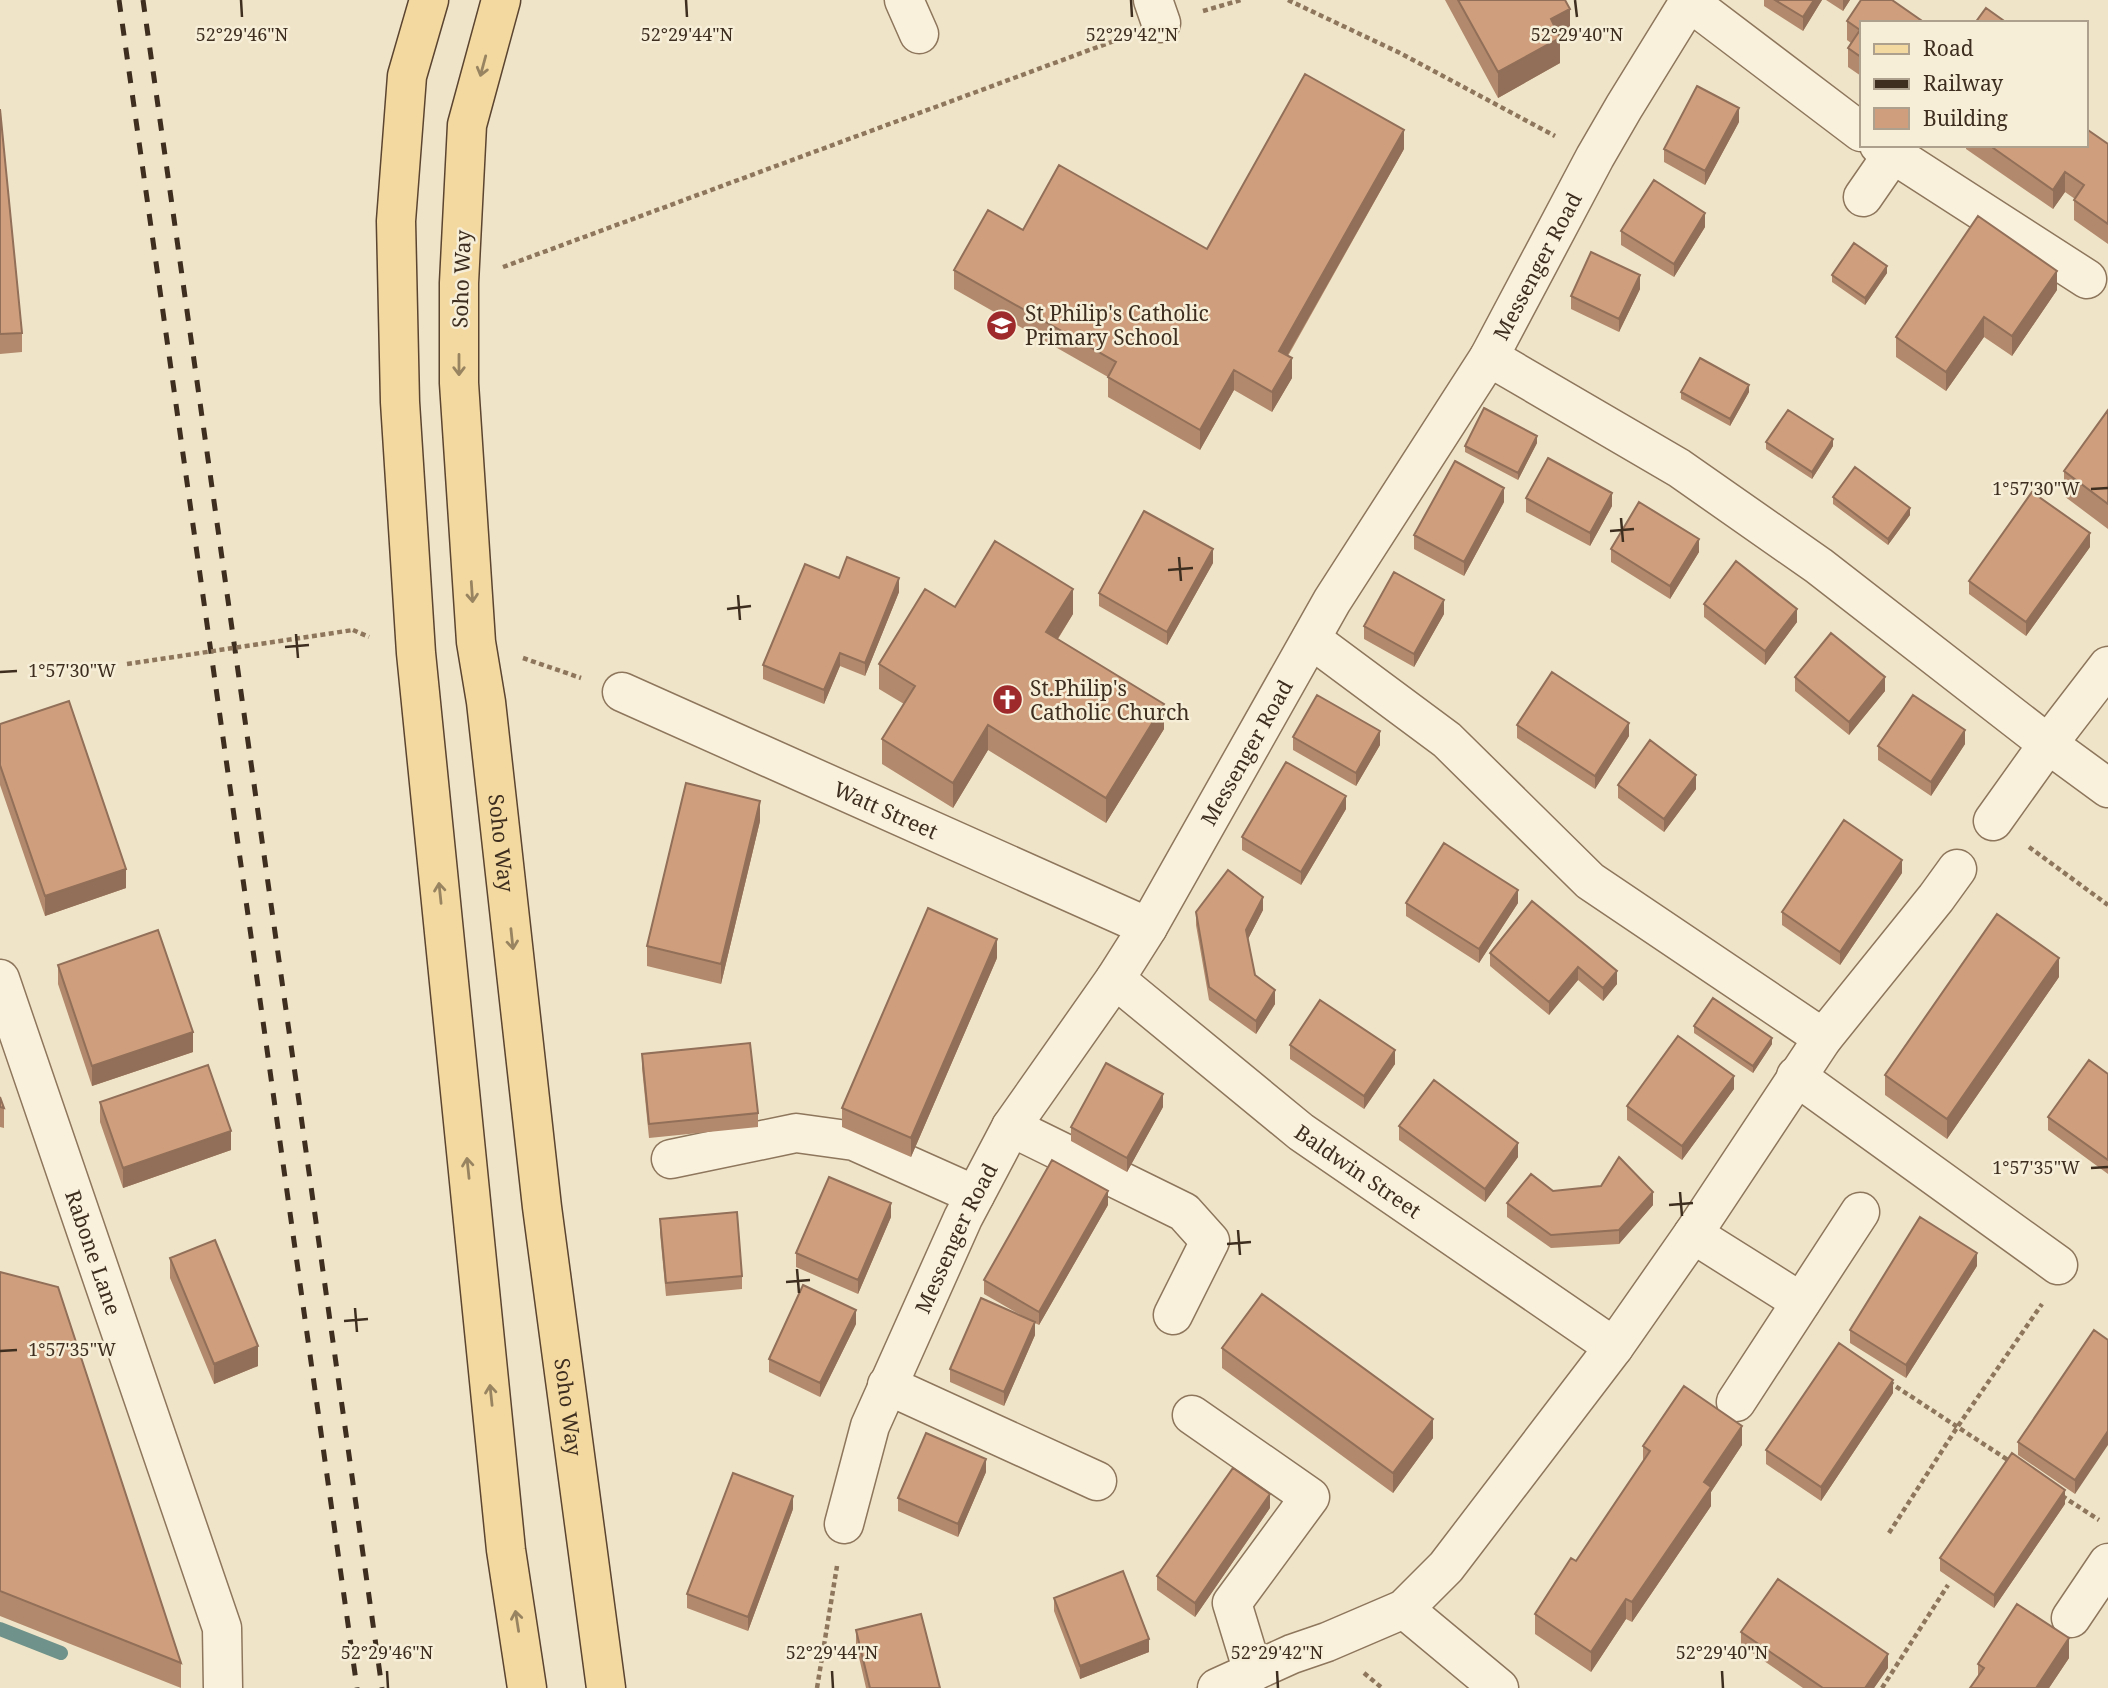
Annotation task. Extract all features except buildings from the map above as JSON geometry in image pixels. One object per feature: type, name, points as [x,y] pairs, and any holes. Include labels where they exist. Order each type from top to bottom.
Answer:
[{"type":"main road","points":[[429,0],[407,76],[396,221],[400,402],[421,694],[506,1550],[527,1688]]},
{"type":"main road","name":"Soho Way","points":[[501,0],[467,125],[459,283],[459,383],[475,642],[486,702],[542,1207],[606,1688]]},
{"type":"street","points":[[904,0],[919,34]]},
{"type":"street","points":[[1689,1],[1860,131]]},
{"type":"street","name":"Messenger Road","points":[[844,1524],[870,1426],[887,1385],[975,1195],[1011,1127],[1115,979],[1148,927],[1332,601],[1489,357],[1595,157],[1689,1]]},
{"type":"street","points":[[1863,197],[1886,150],[2087,279]]},
{"type":"street","points":[[1489,357],[1679,468],[1819,566],[2108,788]]},
{"type":"street","points":[[1311,639],[1447,740],[1590,881],[1823,1038]]},
{"type":"street","points":[[1993,821],[2108,666]]},
{"type":"street","name":"Watt Street","points":[[622,692],[1148,927]]},
{"type":"street","points":[[1217,1688],[1404,1609],[1446,1567],[1614,1347],[1693,1234],[1823,1038],[1957,869]]},
{"type":"street","name":"Rabone Lane","points":[[0,979],[222,1628],[223,1688]]},
{"type":"street","name":"Baldwin Street","points":[[1115,979],[1301,1132],[1614,1347]]},
{"type":"street","points":[[1792,1082],[2052,1282]]},
{"type":"street","points":[[1011,1127],[1184,1212],[1210,1241],[1173,1315]]},
{"type":"street","points":[[671,1159],[796,1133],[854,1141],[975,1195]]},
{"type":"street","points":[[1736,1402],[1860,1212]]},
{"type":"street","points":[[1693,1234],[1801,1302]]},
{"type":"street","points":[[887,1385],[1097,1481]]},
{"type":"street","points":[[1192,1415],[1310,1497],[1232,1603],[1253,1672]]},
{"type":"street","points":[[2071,1618],[2108,1563]]},
{"type":"street","points":[[1404,1609],[1499,1688]]},
{"type":"path","points":[[544,253],[1157,11],[1241,0]]},
{"type":"path","points":[[1288,0],[1399,53],[1595,157]]},
{"type":"path","points":[[127,664],[353,630],[369,637]]},
{"type":"path","points":[[475,642],[622,692]]},
{"type":"path","points":[[1993,821],[2108,905]]},
{"type":"path","points":[[1889,1533],[2052,1282]]},
{"type":"path","points":[[1880,1376],[2015,1465]]},
{"type":"path","points":[[2062,1495],[2108,1526]]},
{"type":"path","points":[[817,1688],[844,1524]]},
{"type":"path","points":[[1882,1688],[1948,1585]]},
{"type":"waterway","points":[[0,1629],[61,1653]]},
{"type":"railway","points":[[119,0],[357,1688]]},
{"type":"railway","points":[[143,0],[382,1688]]},
{"type":"place","name":"St Philip's Catholic Primary School","points":[[1002,325]]},
{"type":"place","name":"St.Philip's Catholic Church","points":[[1007,700]]}]
